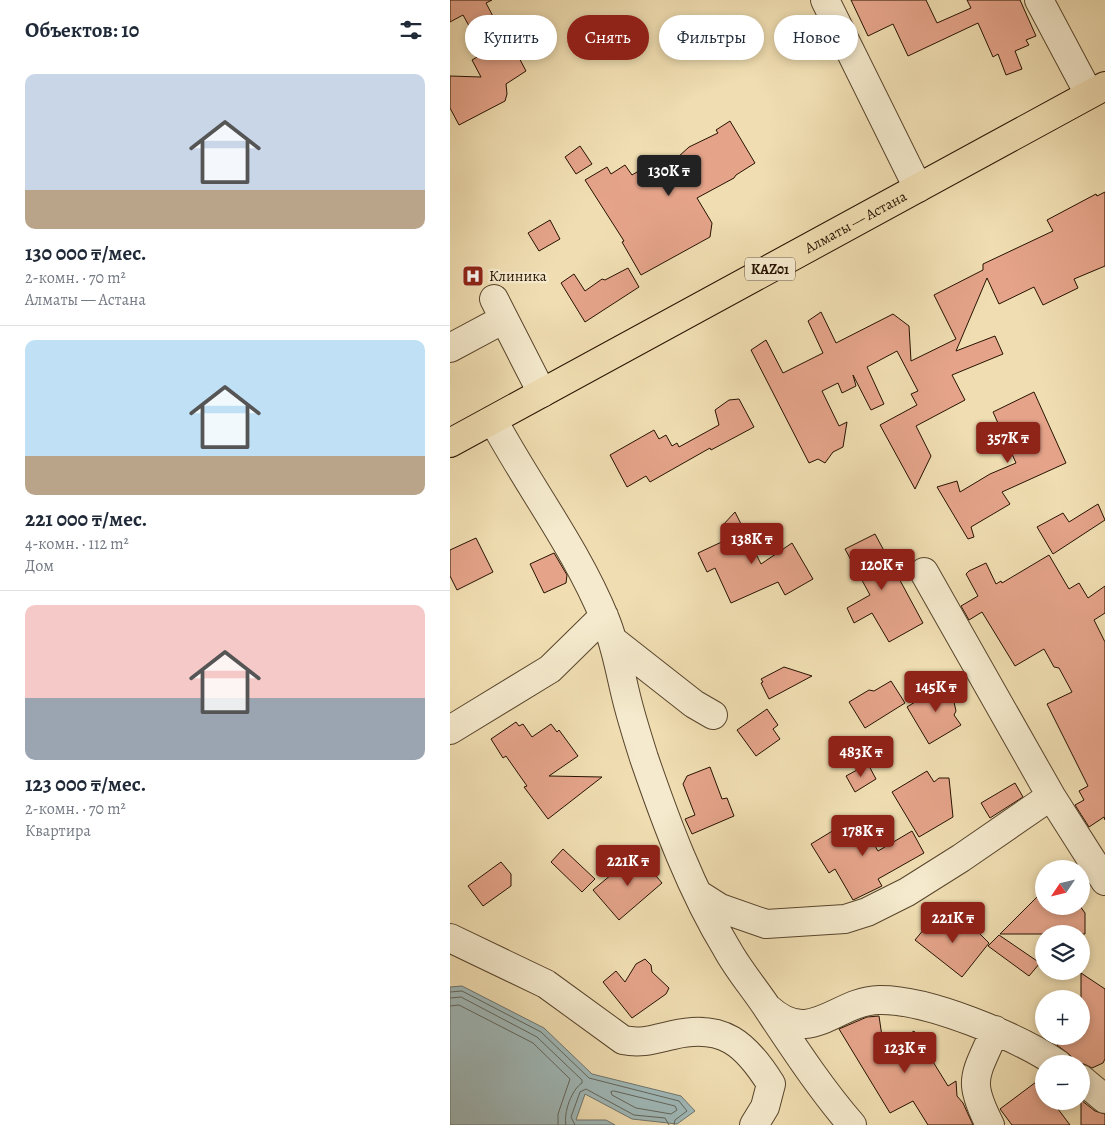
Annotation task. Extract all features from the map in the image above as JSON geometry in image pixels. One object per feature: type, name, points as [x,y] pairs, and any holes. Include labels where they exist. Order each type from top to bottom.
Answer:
[{"type":"highway","name":"Алматы — Астана","points":[[450,443],[1100,91]]},
{"type":"street","points":[[825,0],[918,188]]},
{"type":"street","points":[[1040,0],[1100,91]]},
{"type":"street","points":[[450,348],[499,309],[542,393]]},
{"type":"street","points":[[493,420],[516,463],[558,527],[584,573],[604,616],[615,642],[625,694],[644,757],[679,851],[698,894],[727,949],[812,1076],[852,1125]]},
{"type":"street","points":[[924,572],[1051,796],[1105,881]]},
{"type":"street","points":[[450,730],[550,668],[604,616]]},
{"type":"street","points":[[615,642],[694,704],[713,715]]},
{"type":"street","points":[[698,894],[720,908],[766,924],[845,919],[867,912],[907,892],[961,858],[1051,796]]},
{"type":"street","points":[[450,938],[546,984],[623,1040],[636,1043],[651,1042],[673,1035],[704,1031],[742,1046],[752,1055],[771,1084],[765,1107],[754,1125]]},
{"type":"street","points":[[766,1006],[777,1016],[802,1025],[863,1003],[878,1000],[914,1004],[995,1030],[1041,1055]]},
{"type":"street","points":[[990,1125],[978,1100],[974,1086],[976,1072],[995,1030]]},
{"type":"street","points":[[1090,1086],[1105,1099]]},
{"type":"water","points":[[462,986],[544,1028],[592,1074],[681,1096],[695,1111],[677,1124],[632,1119],[585,1094],[576,1120],[606,1120],[615,1125],[450,1125],[450,987]]},
{"type":"building","points":[[450,0],[492,0],[486,3],[492,15],[465,15],[465,19],[463,15],[450,22]]},
{"type":"building","points":[[851,0],[926,0],[937,23],[971,8],[967,0],[1020,0],[1036,36],[1026,40],[1029,45],[1015,51],[1022,69],[1006,75],[998,54],[993,57],[978,23],[908,56],[893,24],[868,36]]},
{"type":"building","points":[[472,60],[520,60],[526,71],[506,84],[507,94],[505,101],[459,125],[450,108],[450,76],[481,77]]},
{"type":"building","points":[[730,121],[755,163],[734,178],[697,198],[712,223],[710,237],[641,275],[622,242],[624,241],[585,180],[607,167],[611,174],[625,165],[632,175],[662,157],[678,157],[689,147],[718,133],[716,130]]},
{"type":"building","points":[[580,146],[592,164],[576,174],[565,157]]},
{"type":"building","points":[[1105,192],[1105,266],[1074,279],[1078,288],[1043,305],[1034,287],[999,304],[987,278],[956,351],[995,336],[1003,354],[952,375],[965,400],[916,426],[931,456],[915,489],[880,425],[917,405],[911,394],[918,391],[897,351],[867,367],[884,404],[871,410],[853,375],[856,386],[842,393],[838,383],[822,391],[839,426],[847,422],[843,447],[833,452],[825,463],[818,459],[809,463],[751,350],[766,340],[783,373],[823,353],[808,321],[821,312],[836,343],[893,314],[909,326],[911,361],[956,339],[934,295],[983,270],[983,264],[1053,231],[1047,220],[1096,194],[1097,196]]},
{"type":"building","points":[[550,220],[560,239],[539,251],[528,233]]},
{"type":"building","points":[[628,268],[639,287],[585,322],[561,283],[574,274],[585,291],[602,279],[605,280]]},
{"type":"building","points":[[1034,392],[1066,463],[1002,492],[1010,504],[971,527],[974,537],[968,539],[937,487],[957,481],[960,492],[990,474],[1016,463],[993,412]]},
{"type":"building","points":[[739,399],[754,427],[711,450],[710,448],[650,482],[646,476],[627,487],[610,455],[654,430],[659,439],[666,435],[672,446],[677,443],[679,447],[719,425],[715,410],[729,400]]},
{"type":"building","points":[[1098,504],[1105,520],[1053,554],[1037,527],[1063,513],[1069,522]]},
{"type":"building","points":[[735,512],[761,564],[792,543],[813,579],[785,595],[778,582],[731,603],[715,568],[707,572],[698,553],[728,539],[722,526]]},
{"type":"building","points":[[875,534],[923,623],[889,642],[872,613],[854,623],[847,608],[870,595],[845,549]]},
{"type":"building","points":[[476,538],[493,572],[457,590],[450,576],[450,550]]},
{"type":"building","points":[[554,553],[567,575],[566,583],[544,593],[530,564]]},
{"type":"building","points":[[1049,555],[1069,589],[1079,583],[1088,598],[1105,586],[1105,613],[1094,620],[1105,642],[1105,820],[1104,817],[1089,827],[1075,805],[1084,800],[1079,791],[1088,786],[1047,704],[1072,692],[1059,668],[1054,667],[1044,649],[1015,666],[982,612],[969,620],[961,606],[978,596],[966,574],[969,571],[986,563],[996,584],[1001,581],[1002,583]]},
{"type":"building","points":[[784,667],[812,676],[769,699],[761,679]]},
{"type":"building","points":[[891,681],[905,703],[865,728],[849,702],[869,690],[874,691]]},
{"type":"building","points":[[947,682],[958,699],[954,702],[956,711],[954,715],[961,725],[929,744],[907,707]]},
{"type":"building","points":[[767,709],[778,725],[773,729],[780,739],[756,756],[737,730]]},
{"type":"building","points":[[516,722],[519,726],[523,724],[532,737],[551,724],[557,732],[559,730],[578,756],[549,776],[602,777],[548,819],[524,787],[527,786],[506,756],[503,758],[491,739]]},
{"type":"building","points":[[868,764],[876,779],[855,792],[846,776]]},
{"type":"building","points":[[710,767],[722,799],[727,798],[734,816],[692,834],[685,819],[695,815],[683,784],[687,776]]},
{"type":"building","points":[[927,771],[934,782],[939,778],[949,778],[953,817],[919,837],[892,792]]},
{"type":"building","points":[[1015,783],[1023,797],[990,818],[981,803]]},
{"type":"building","points":[[857,816],[878,851],[912,831],[924,853],[878,879],[882,886],[853,900],[835,869],[829,873],[811,844]]},
{"type":"building","points":[[563,849],[595,879],[582,892],[551,862]]},
{"type":"building","points":[[637,853],[662,883],[619,920],[593,890]]},
{"type":"building","points":[[501,862],[511,874],[511,886],[483,906],[468,886]]},
{"type":"building","points":[[1035,899],[1035,915],[1085,915],[1085,925],[1035,925],[1035,934],[1000,934]]},
{"type":"building","points":[[934,917],[947,927],[952,922],[955,925],[963,917],[989,943],[962,977],[915,940]]},
{"type":"building","points":[[999,935],[1035,960],[1035,969],[1029,976],[988,946]]},
{"type":"building","points":[[645,959],[651,965],[652,972],[669,988],[666,994],[632,1018],[603,982],[616,971],[625,982],[636,964]]},
{"type":"building","points":[[1090,979],[1105,989],[1105,1059],[1103,1063],[1092,1068],[1090,1067],[1090,1055],[1070,1055],[1057,1045],[1090,1045],[1090,990],[1081,990],[1081,980]]},
{"type":"building","points":[[879,1016],[884,1050],[914,1031],[948,1086],[956,1081],[957,1096],[963,1103],[973,1125],[928,1125],[913,1101],[890,1113],[839,1029],[867,1017]]},
{"type":"building","points":[[1035,1083],[1035,1110],[1059,1110],[1070,1125],[1012,1125],[1000,1109]]},
{"type":"building","points":[[1090,1107],[1105,1114],[1105,1125],[1081,1125],[1081,1110],[1090,1110]]},
{"type":"place","name":"Клиника","points":[[473,276]]}]
